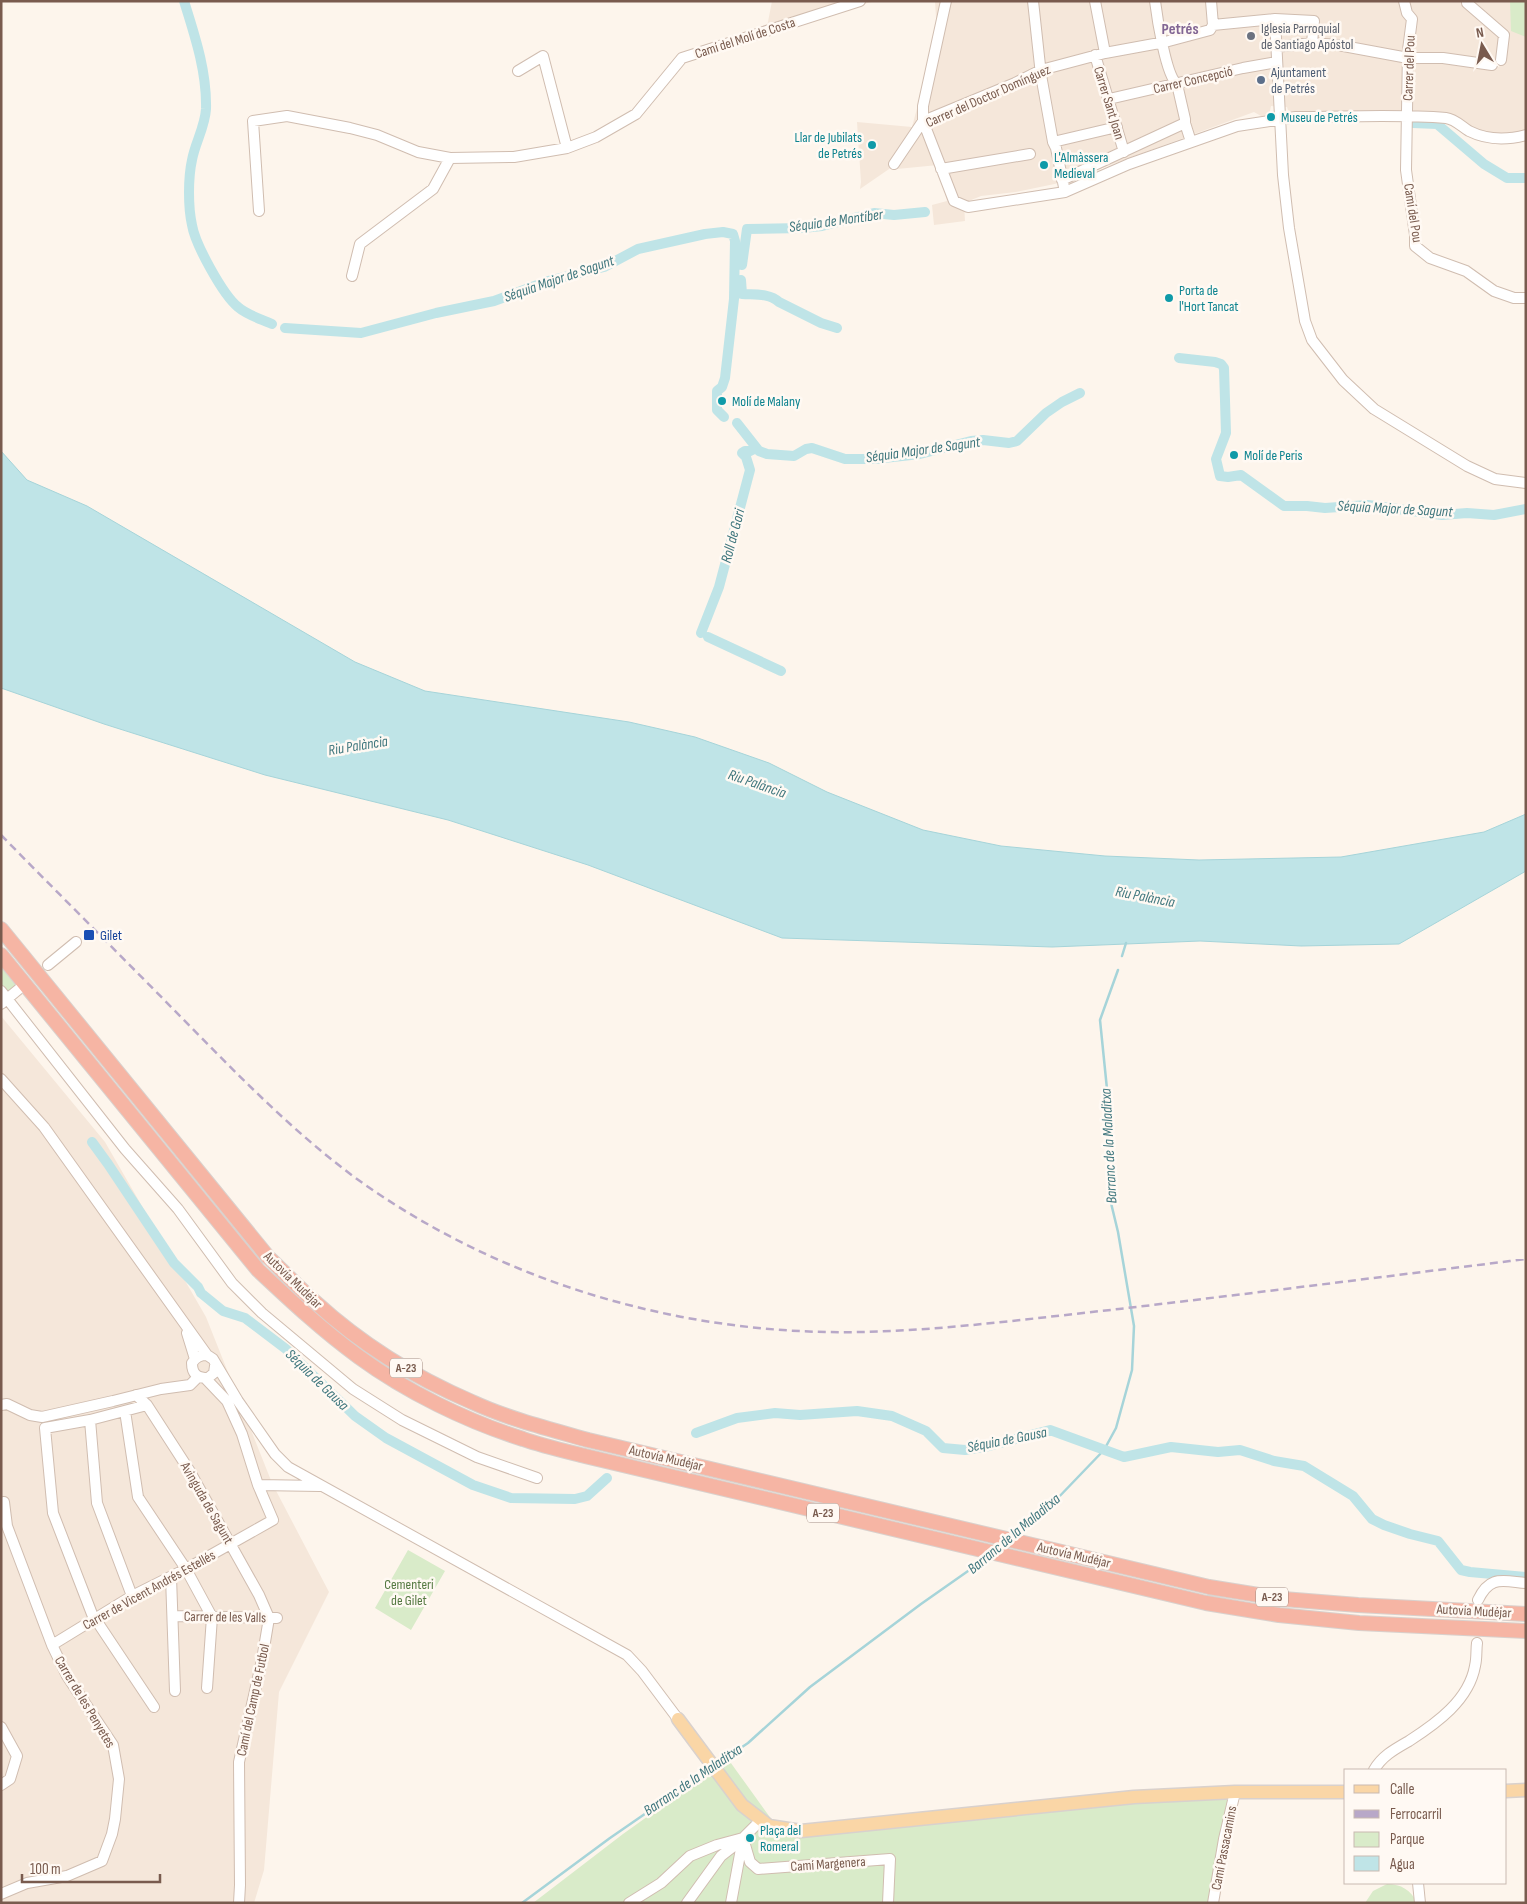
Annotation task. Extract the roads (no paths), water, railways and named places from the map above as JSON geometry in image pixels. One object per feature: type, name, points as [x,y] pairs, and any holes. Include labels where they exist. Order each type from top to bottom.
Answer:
[{"type":"highway","name":"Autovía Mudéjar","points":[[1,929],[268,1257],[316,1303],[365,1342],[420,1376],[472,1402],[524,1422],[588,1440],[1209,1587],[1283,1599],[1368,1606],[1526,1614]]},
{"type":"highway","name":"Autovía Mudéjar","points":[[1,955],[258,1270],[307,1316],[360,1358],[405,1386],[462,1415],[531,1441],[585,1456],[960,1546],[1206,1602],[1279,1615],[1359,1623],[1522,1631]]},
{"type":"main road","points":[[678,1720],[742,1805],[769,1826],[801,1831],[1134,1796],[1235,1792],[1344,1792]]},
{"type":"main road","points":[[1507,1791],[1526,1790]]},
{"type":"street","name":"Camí del Molí de Costa","points":[[259,211],[253,121],[287,116],[350,128],[377,135],[418,152],[450,158],[514,157],[567,148],[596,137],[636,114],[682,58],[845,4],[860,1]]},
{"type":"street","points":[[946,1],[924,106],[924,121],[954,201],[968,206],[1065,192],[1129,164],[1237,126],[1280,118],[1407,116],[1450,119],[1469,131],[1493,138],[1514,138],[1526,135]]},
{"type":"street","points":[[1033,1],[1041,70],[1053,142],[1056,148],[1065,192]]},
{"type":"street","name":"Carrer Sant Joan","points":[[1095,1],[1100,54],[1109,99],[1124,152]]},
{"type":"street","points":[[1154,1],[1169,70],[1173,82],[1177,84],[1185,124],[1191,142]]},
{"type":"street","points":[[1211,1],[1213,26]]},
{"type":"street","name":"Carrer del Pou","points":[[1404,1],[1407,13],[1412,19],[1408,58],[1407,116]]},
{"type":"street","points":[[1276,47],[1312,44],[1338,45],[1408,58],[1443,58],[1497,63],[1504,35],[1467,1]]},
{"type":"street","points":[[1275,18],[1280,118],[1289,228],[1305,321],[1312,340],[1343,380],[1374,409],[1467,466],[1495,479],[1526,482]]},
{"type":"street","name":"Carrer del Doctor Domínguez","points":[[894,164],[924,121],[1041,70],[1100,54],[1162,43],[1210,30],[1213,26],[1275,18],[1314,20],[1312,44]]},
{"type":"street","points":[[518,72],[543,56],[567,148]]},
{"type":"street","name":"Carrer Concepció","points":[[1109,99],[1277,62]]},
{"type":"street","name":"Camí del Pou","points":[[1407,116],[1406,170],[1415,246],[1430,258],[1466,271],[1494,291],[1514,298],[1526,298]]},
{"type":"street","points":[[1062,180],[1185,124]]},
{"type":"street","points":[[1053,142],[1117,127]]},
{"type":"street","points":[[941,169],[1030,154]]},
{"type":"street","points":[[352,276],[360,244],[433,189],[450,158]]},
{"type":"street","points":[[48,965],[76,942]]},
{"type":"street","points":[[19,989],[3,998],[125,1149],[178,1210],[232,1283],[262,1314],[353,1389],[402,1420],[477,1458],[537,1478]]},
{"type":"street","points":[[1,1078],[44,1127],[207,1356]]},
{"type":"street","points":[[182,1320],[195,1358]]},
{"type":"street","points":[[322,1486],[258,1486],[242,1434],[226,1401],[201,1376],[192,1363],[195,1358],[201,1355],[213,1359],[238,1401],[275,1454],[288,1467],[627,1655],[642,1671],[678,1720]]},
{"type":"street","points":[[1,1405],[7,1404],[30,1415],[42,1417],[161,1389],[180,1381],[214,1373],[216,1366]]},
{"type":"street","points":[[201,1376],[222,1387],[238,1401]]},
{"type":"street","name":"Avinguda de Sagunt","points":[[136,1395],[147,1405],[189,1470],[273,1618]]},
{"type":"street","points":[[147,1405],[90,1420],[45,1428],[53,1513],[95,1619],[154,1707]]},
{"type":"street","points":[[125,1411],[138,1497],[186,1569],[212,1617],[207,1688]]},
{"type":"street","points":[[90,1420],[97,1503],[132,1596]]},
{"type":"street","name":"Carrer de Vicent Andrés Estellés","points":[[52,1645],[132,1596],[186,1569],[273,1520],[258,1486]]},
{"type":"street","name":"Carrer de les Penyetes","points":[[1,1894],[26,1883],[66,1876],[102,1861],[112,1834],[119,1779],[113,1745],[67,1676],[52,1645],[7,1526],[4,1502]]},
{"type":"street","points":[[171,1576],[174,1616],[175,1691]]},
{"type":"street","points":[[1478,1600],[1485,1586],[1496,1581],[1526,1583]]},
{"type":"street","name":"Carrer de les Valls","points":[[174,1616],[273,1618]]},
{"type":"street","name":"Camí del Camp de Futbol","points":[[239,1903],[239,1762],[273,1618]]},
{"type":"street","points":[[1375,1769],[1386,1755],[1424,1732],[1457,1702],[1467,1689],[1475,1666],[1477,1643]]},
{"type":"street","points":[[1,1727],[17,1756],[10,1778],[1,1785]]},
{"type":"street","name":"Camí Passacamins","points":[[1213,1903],[1224,1839],[1235,1792]]},
{"type":"street","points":[[687,1903],[721,1856],[761,1820]]},
{"type":"street","points":[[629,1903],[661,1883],[690,1856],[717,1845],[743,1838]]},
{"type":"street","points":[[731,1903],[743,1838]]},
{"type":"street","name":"Camí Margenera","points":[[743,1838],[750,1862],[758,1869],[890,1859],[888,1903]]},
{"type":"street","points":[[1418,1884],[1420,1903]]},
{"type":"water","name":"Riu Palància","points":[[1,451],[27,480],[87,506],[355,662],[425,691],[629,722],[695,737],[769,763],[827,792],[923,830],[1001,846],[1105,856],[1199,860],[1341,857],[1484,832],[1526,814],[1526,871],[1399,944],[1301,946],[1200,941],[1052,947],[782,938],[588,865],[448,820],[265,775],[104,724],[1,688]]},
{"type":"waterway","name":"Séquia Major de Sagunt","points":[[184,1],[200,54],[206,95],[205,116],[193,154],[190,175],[190,210],[194,233],[211,269],[232,301],[254,317],[272,324]]},
{"type":"waterway","name":"Séquia de Montíber","points":[[1413,123],[1437,124],[1484,164],[1507,178],[1526,178]]},
{"type":"waterway","name":"Séquia de Montíber","points":[[742,265],[747,229],[803,228],[822,226],[874,213],[894,215],[925,212]]},
{"type":"waterway","name":"Séquia Major de Sagunt","points":[[285,328],[361,333],[436,313],[494,301],[548,281],[604,267],[638,249],[705,234],[723,232],[733,234],[735,241],[734,299],[725,378],[722,387],[717,391],[717,410],[724,417]]},
{"type":"waterway","points":[[741,280],[742,294],[771,297],[821,323],[837,328]]},
{"type":"waterway","name":"Séquia Major de Sagunt","points":[[1179,358],[1215,362],[1221,364],[1224,368],[1226,433],[1216,459],[1220,476],[1241,475],[1284,506],[1325,508],[1368,505],[1442,515],[1467,513],[1494,515],[1526,509]]},
{"type":"waterway","name":"Séquia Major de Sagunt","points":[[737,423],[759,451],[767,454],[794,456],[806,449],[812,448],[845,459],[875,459],[920,454],[971,441],[983,440],[1009,443],[1017,441],[1046,413],[1080,393]]},
{"type":"waterway","name":"Roll de Gori","points":[[701,633],[719,587],[750,470],[746,457],[742,453],[756,448]]},
{"type":"waterway","name":"Roll de Gori","points":[[708,637],[781,671]]},
{"type":"waterway","name":"Barranc de la Maladitxa","points":[[1122,956],[1126,943]]},
{"type":"waterway","name":"Barranc de la Maladitxa","points":[[1014,1536],[1055,1501],[1104,1450],[1116,1428],[1132,1370],[1134,1326],[1118,1232],[1111,1203],[1108,1099],[1100,1020],[1118,970]]},
{"type":"waterway","name":"Séquia de Gausa","points":[[92,1142],[174,1263],[198,1287],[201,1293],[223,1311],[245,1318],[286,1349],[355,1416],[386,1438],[473,1485],[511,1498],[575,1499],[587,1496],[607,1478]]},
{"type":"waterway","name":"Séquia de Gausa","points":[[696,1433],[737,1418],[775,1413],[800,1415],[857,1411],[892,1416],[926,1431],[943,1448],[965,1450],[989,1446],[1050,1430],[1124,1457],[1171,1447],[1218,1452],[1240,1450],[1274,1461],[1304,1466],[1353,1496],[1372,1519],[1410,1534],[1438,1541],[1461,1570],[1526,1577]]},
{"type":"waterway","name":"Barranc de la Maladitxa","points":[[717,1764],[748,1743],[810,1687],[921,1604],[988,1557]]},
{"type":"waterway","name":"Barranc de la Maladitxa","points":[[522,1903],[610,1838],[710,1769]]},
{"type":"railway","points":[[1,835],[244,1081],[333,1161],[413,1216],[472,1248],[534,1275],[598,1296],[663,1313],[729,1325],[796,1331],[895,1331],[1119,1309],[1526,1259]]},
{"type":"place","name":"Iglesia Parroquial de Santiago Apóstol","points":[[1251,36]]},
{"type":"place","name":"Ajuntament de Petrés","points":[[1261,80]]},
{"type":"place","name":"Museu de Petrés","points":[[1271,117]]},
{"type":"place","name":"Llar de Jubilats de Petrés","points":[[872,145]]},
{"type":"place","name":"L'Almàssera Medieval","points":[[1044,165]]},
{"type":"place","name":"Porta de l'Hort Tancat","points":[[1169,298]]},
{"type":"place","name":"Molí de Malany","points":[[722,401]]},
{"type":"place","name":"Molí de Peris","points":[[1234,455]]},
{"type":"place","name":"Gilet","points":[[89,935]]},
{"type":"place","name":"Plaça del Romeral","points":[[750,1838]]},
{"type":"district","name":"Petrés","points":[[1180,29]]},
{"type":"park label","name":"Cementeri de Gilet","points":[[409,1592]]}]
